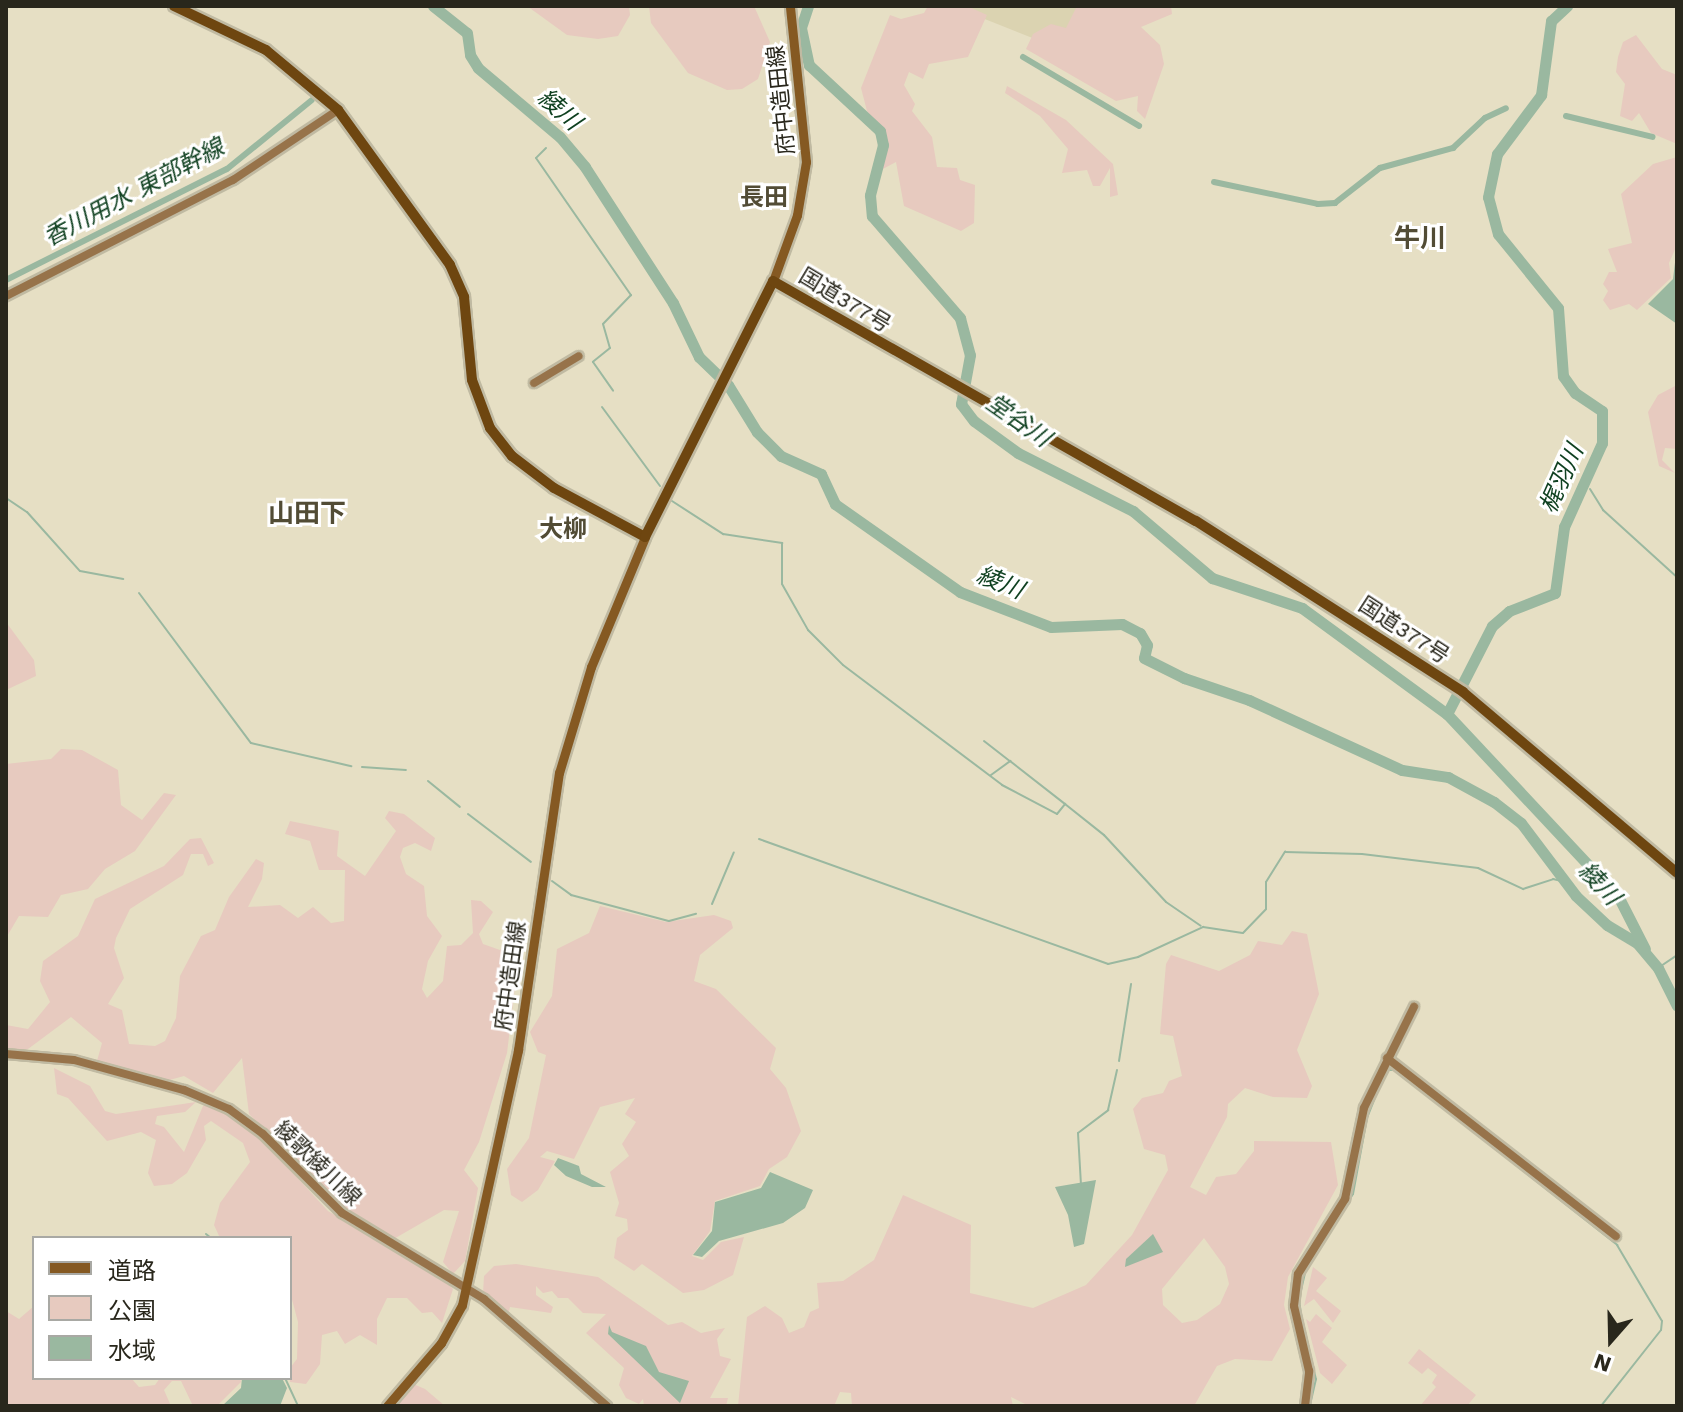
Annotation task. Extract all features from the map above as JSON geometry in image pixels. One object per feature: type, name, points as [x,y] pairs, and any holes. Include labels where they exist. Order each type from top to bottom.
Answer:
[{"type":"highway","points":[[174,6],[266,50],[338,110],[450,265],[464,297],[476,396],[501,444],[539,479],[645,537]]},
{"type":"highway","name":"国道377号","points":[[645,537],[773,281],[1196,521],[1458,689],[1677,873]]},
{"type":"main road","name":"府中造田線","points":[[773,281],[797,215],[806,162],[790,6]]},
{"type":"main road","name":"府中造田線","points":[[387,1406],[441,1343],[467,1288],[518,1050],[559,773],[591,667],[645,537]]},
{"type":"street","points":[[6,296],[233,180],[338,110]]},
{"type":"street","points":[[534,383],[579,356]]},
{"type":"street","points":[[1305,1406],[1309,1371],[1294,1306],[1298,1274],[1345,1199],[1364,1108],[1414,1007]]},
{"type":"street","name":"綾歌綾川線","points":[[6,1054],[60,1057],[217,1103],[253,1125],[342,1213],[467,1288],[607,1406]]},
{"type":"street","points":[[1387,1058],[1616,1236]]},
{"type":"shaded area","points":[[952,6],[1088,6],[1069,34],[1035,39]]},
{"type":"green space","points":[[527,6],[629,6],[630,15],[618,36],[598,39],[567,35]]},
{"type":"green space","points":[[649,6],[754,6],[770,42],[758,79],[742,89],[727,90],[688,73],[651,23]]},
{"type":"green space","points":[[928,6],[967,6],[987,15],[968,57],[929,64],[923,79],[909,72],[904,85],[915,104],[912,111],[932,137],[937,167],[957,168],[960,180],[975,185],[974,223],[961,231],[904,206],[896,162],[879,171],[883,134],[867,111],[861,88],[890,15],[901,19],[924,13]]},
{"type":"green space","points":[[1077,6],[1171,6],[1172,14],[1141,27],[1160,45],[1164,64],[1145,119],[1137,111],[1138,96],[1116,101],[1026,49],[1033,34],[1051,24],[1066,28]]},
{"type":"green space","points":[[1636,35],[1662,69],[1677,75],[1677,144],[1651,133],[1639,113],[1632,121],[1620,116],[1625,84],[1616,72],[1618,57],[1623,42]]},
{"type":"green space","points":[[1007,86],[1066,120],[1113,164],[1118,195],[1110,197],[1110,168],[1100,186],[1093,186],[1087,170],[1062,173],[1068,149],[1040,116],[1005,93]]},
{"type":"green space","points":[[1677,157],[1677,245],[1669,263],[1671,278],[1637,310],[1629,304],[1610,310],[1603,300],[1608,291],[1603,284],[1609,272],[1617,272],[1608,249],[1632,243],[1621,194],[1653,164]]},
{"type":"green space","points":[[1677,385],[1677,449],[1665,448],[1662,460],[1675,473],[1659,466],[1648,412],[1658,395]]},
{"type":"green space","points":[[6,622],[34,660],[36,676],[6,690]]},
{"type":"green space","points":[[61,749],[82,750],[118,770],[121,805],[142,820],[164,793],[176,795],[135,851],[105,869],[88,889],[61,895],[48,917],[19,916],[6,938],[6,764],[51,759]]},
{"type":"green space","points":[[389,811],[404,814],[435,838],[431,851],[415,843],[403,848],[400,857],[406,874],[424,886],[427,916],[442,936],[428,961],[422,989],[427,998],[443,981],[447,946],[461,945],[473,933],[471,900],[481,901],[493,912],[479,934],[483,944],[500,950],[512,940],[520,946],[507,1053],[479,1142],[464,1170],[478,1188],[465,1261],[453,1274],[443,1262],[459,1211],[444,1210],[392,1240],[344,1210],[249,1114],[242,1058],[213,1093],[184,1076],[166,1081],[97,1061],[102,1043],[71,1017],[28,1049],[6,1050],[6,1025],[28,1029],[50,1002],[40,981],[43,961],[78,936],[95,899],[164,866],[190,839],[201,838],[214,863],[208,866],[203,854],[191,854],[183,875],[130,909],[116,938],[114,948],[124,978],[108,1004],[122,1010],[129,1044],[155,1046],[165,1041],[176,1018],[180,976],[201,936],[215,930],[229,897],[256,859],[264,863],[262,879],[248,907],[280,905],[298,918],[313,907],[331,923],[344,921],[345,870],[319,870],[310,841],[285,834],[290,821],[339,831],[337,856],[365,876],[396,831],[385,818]]},
{"type":"green space","points":[[600,906],[666,922],[714,915],[731,921],[733,928],[700,955],[694,981],[716,989],[776,1048],[770,1069],[786,1088],[801,1131],[787,1157],[769,1169],[760,1186],[715,1201],[710,1231],[692,1256],[703,1260],[721,1242],[744,1237],[733,1275],[704,1290],[683,1293],[642,1264],[634,1271],[614,1258],[617,1238],[628,1230],[627,1219],[615,1216],[619,1203],[610,1172],[629,1156],[622,1144],[636,1122],[625,1114],[635,1098],[600,1107],[574,1159],[547,1151],[540,1157],[555,1161],[538,1190],[522,1202],[511,1195],[507,1169],[529,1138],[546,1055],[538,1052],[530,1032],[552,996],[557,949],[589,933]]},
{"type":"green space","points":[[1292,931],[1307,934],[1319,994],[1297,1050],[1312,1086],[1307,1098],[1273,1097],[1245,1088],[1228,1104],[1227,1117],[1190,1187],[1206,1195],[1216,1177],[1236,1174],[1254,1151],[1254,1141],[1331,1142],[1338,1185],[1288,1277],[1284,1305],[1290,1329],[1272,1361],[1235,1359],[1217,1366],[1194,1406],[1029,1406],[1011,1397],[1013,1406],[852,1406],[851,1393],[840,1392],[834,1406],[738,1406],[747,1317],[765,1306],[782,1318],[789,1333],[804,1327],[810,1312],[819,1308],[817,1283],[843,1281],[874,1260],[903,1195],[971,1225],[970,1293],[1033,1308],[1086,1285],[1132,1235],[1168,1170],[1165,1155],[1144,1149],[1133,1109],[1142,1098],[1163,1093],[1169,1081],[1182,1076],[1173,1036],[1160,1034],[1166,964],[1171,955],[1219,971],[1250,955],[1258,941],[1282,945]],"holes":[[[1204,1238],[1225,1267],[1229,1284],[1220,1304],[1197,1320],[1182,1323],[1163,1305],[1162,1289]]]},
{"type":"green space","points":[[54,1068],[90,1086],[105,1111],[116,1114],[196,1102],[185,1112],[157,1116],[155,1124],[164,1127],[184,1152],[203,1106],[212,1106],[253,1130],[328,1211],[444,1280],[453,1289],[442,1323],[432,1312],[422,1313],[407,1298],[387,1298],[377,1319],[377,1345],[360,1335],[345,1344],[337,1331],[322,1335],[320,1364],[306,1384],[290,1382],[292,1365],[297,1359],[298,1322],[292,1300],[292,1236],[219,1236],[214,1225],[220,1203],[250,1162],[243,1143],[211,1121],[204,1126],[206,1140],[187,1173],[172,1184],[154,1186],[148,1173],[156,1140],[141,1132],[107,1141],[68,1098],[57,1094]]},
{"type":"green space","points":[[516,1264],[598,1277],[668,1325],[682,1322],[701,1333],[725,1328],[717,1339],[720,1356],[731,1359],[710,1398],[728,1398],[726,1406],[644,1406],[643,1399],[639,1404],[626,1398],[619,1385],[624,1368],[586,1333],[606,1314],[583,1313],[568,1298],[558,1298],[552,1291],[543,1293],[536,1286],[536,1295],[553,1307],[551,1313],[510,1307],[508,1315],[483,1293],[484,1276],[494,1266]]},
{"type":"green space","points":[[1313,1267],[1327,1278],[1316,1291],[1341,1311],[1333,1323],[1314,1299],[1304,1306]]},
{"type":"green space","points":[[32,1308],[32,1380],[133,1380],[139,1387],[155,1385],[159,1380],[241,1382],[217,1406],[193,1406],[181,1381],[172,1381],[164,1390],[171,1406],[6,1406],[6,1311],[19,1319]]},
{"type":"green space","points":[[1316,1314],[1332,1328],[1322,1342],[1347,1365],[1332,1384],[1320,1373],[1306,1319],[1310,1322]]},
{"type":"green space","points":[[1419,1349],[1476,1395],[1467,1406],[1420,1406],[1436,1387],[1432,1383],[1437,1375],[1428,1368],[1422,1374],[1408,1363]]},
{"type":"green space","points":[[411,1383],[425,1389],[445,1406],[393,1406]]},
{"type":"water","points":[[1677,246],[1677,324],[1648,304],[1673,279]]},
{"type":"water","points":[[558,1158],[579,1166],[581,1174],[606,1187],[592,1187],[566,1176],[554,1165]]},
{"type":"water","points":[[770,1172],[813,1190],[805,1208],[783,1223],[719,1241],[702,1257],[693,1255],[712,1231],[715,1202],[761,1188]]},
{"type":"water","points":[[1096,1180],[1084,1244],[1074,1247],[1068,1215],[1055,1187]]},
{"type":"water","points":[[1153,1234],[1163,1252],[1125,1267],[1126,1259]]},
{"type":"water","points":[[609,1325],[612,1332],[646,1346],[659,1372],[689,1381],[680,1403],[608,1334]]},
{"type":"water","points":[[242,1380],[283,1380],[287,1388],[280,1406],[222,1406],[241,1388]]},
{"type":"waterway","name":"綾川","points":[[433,6],[467,33],[470,55],[478,68],[560,137],[585,167],[673,303],[699,357],[728,385],[757,432],[781,456],[821,474],[835,504],[960,592],[1051,627],[1122,624],[1140,633],[1147,645],[1144,658],[1184,678],[1249,700],[1402,770],[1448,777],[1494,802],[1521,823],[1576,896],[1607,925],[1637,943],[1658,968],[1677,1006]]},
{"type":"waterway","name":"堂谷川","points":[[808,6],[801,28],[809,65],[880,131],[883,145],[870,195],[872,216],[960,318],[970,355],[961,404],[974,421],[1018,453],[1133,511],[1212,578],[1302,608],[1447,714],[1619,898],[1645,949]]},
{"type":"waterway","name":"梶羽川","points":[[1447,714],[1492,626],[1509,611],[1555,593],[1564,527],[1602,443],[1602,411],[1575,393],[1563,376],[1558,308],[1498,234],[1488,197],[1497,154],[1541,95],[1551,21],[1567,6]]},
{"type":"waterway","name":"香川用水 東部幹線","points":[[1023,57],[1139,126]]},
{"type":"waterway","name":"香川用水 東部幹線","points":[[6,280],[227,169],[312,100]]},
{"type":"waterway","name":"香川用水 東部幹線","points":[[1214,182],[1318,204],[1335,203],[1380,168],[1453,148],[1485,118],[1506,108]]},
{"type":"waterway","name":"香川用水 東部幹線","points":[[1566,116],[1653,137]]},
{"type":"waterway","points":[[546,148],[536,158],[631,295],[603,324],[610,348],[593,362],[613,391]]},
{"type":"waterway","points":[[602,407],[660,486]]},
{"type":"waterway","points":[[1590,489],[1603,510],[1677,577]]},
{"type":"waterway","points":[[6,498],[27,512],[80,571],[123,579]]},
{"type":"waterway","points":[[672,501],[723,534],[782,543],[782,584],[808,630],[843,665],[1002,785],[1057,814],[1065,804],[1104,835],[1166,902],[1201,926]]},
{"type":"waterway","points":[[139,593],[251,743],[351,766]]},
{"type":"waterway","points":[[984,741],[1010,761]]},
{"type":"waterway","points":[[991,775],[1010,761],[1065,804]]},
{"type":"waterway","points":[[362,767],[406,770]]},
{"type":"waterway","points":[[428,781],[460,807]]},
{"type":"waterway","points":[[468,814],[531,862]]},
{"type":"waterway","points":[[759,839],[1108,964],[1138,957],[1203,927],[1243,933],[1266,909],[1266,882],[1285,852],[1362,854],[1478,868],[1523,889],[1553,879],[1565,882]]},
{"type":"waterway","points":[[712,904],[734,852]]},
{"type":"waterway","points":[[552,881],[571,895],[669,921],[696,914]]},
{"type":"waterway","points":[[1658,968],[1677,955]]},
{"type":"waterway","points":[[1119,1061],[1131,984]]},
{"type":"waterway","points":[[1081,1185],[1078,1133],[1108,1110],[1117,1070]]},
{"type":"waterway","points":[[1387,1070],[1395,1070],[1617,1245],[1662,1321],[1661,1330],[1601,1406]]},
{"type":"waterway","points":[[1318,1250],[1353,1194],[1367,1118],[1384,1075]]},
{"type":"waterway","points":[[1302,1321],[1299,1299],[1306,1269]]},
{"type":"waterway","points":[[1303,1327],[1316,1379],[1310,1406]]},
{"type":"waterway","points":[[286,1380],[298,1406]]},
{"type":"district","name":"長田","points":[[764,198]]},
{"type":"district","name":"牛川","points":[[1420,239]]},
{"type":"district","name":"山田下","points":[[307,514]]},
{"type":"district","name":"大柳","points":[[563,530]]}]
